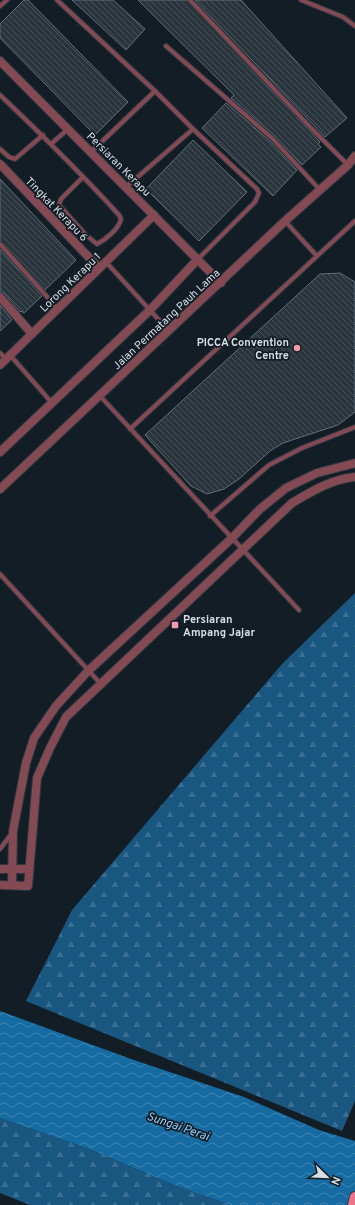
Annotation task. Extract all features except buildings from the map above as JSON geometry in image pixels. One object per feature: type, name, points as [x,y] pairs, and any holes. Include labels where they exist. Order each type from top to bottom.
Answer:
[{"type":"main road","points":[[353,1205],[355,1197]]},
{"type":"street","name":"Persiaran Kerapu","points":[[0,61],[221,283]]},
{"type":"street","name":"Jalan Permatang Pauh Lama","points":[[0,489],[169,332],[285,221],[352,164],[355,156]]},
{"type":"street","name":"Tingkat Kerapu 6","points":[[0,164],[99,268]]},
{"type":"street","name":"Lorong Kerapu 1","points":[[4,358],[32,334],[154,215]]},
{"type":"street","points":[[0,452],[150,310],[198,259]]},
{"type":"street","points":[[0,297],[32,334]]},
{"type":"street","points":[[12,886],[13,830],[26,763],[34,738],[56,706],[88,671],[231,539],[260,509],[286,488],[317,473],[355,463]]},
{"type":"street","points":[[0,885],[28,886],[37,778],[66,717],[292,503],[313,490],[332,482],[355,476]]},
{"type":"street","points":[[0,869],[29,869]]},
{"type":"lane","points":[[0,6],[6,0]]},
{"type":"lane","points":[[57,0],[257,189],[259,193],[255,202],[198,259]]},
{"type":"lane","points":[[190,0],[312,129],[352,164]]},
{"type":"lane","points":[[301,0],[343,17],[355,26]]},
{"type":"lane","points":[[166,46],[272,138],[320,190]]},
{"type":"lane","points":[[91,152],[155,91]]},
{"type":"lane","points":[[0,95],[43,135],[51,144],[83,177],[119,215],[120,219],[118,226],[108,237],[97,244],[86,235],[59,205],[61,199],[83,177]]},
{"type":"lane","points":[[51,144],[68,129]]},
{"type":"lane","points":[[126,187],[192,129]]},
{"type":"lane","points":[[0,149],[9,158],[15,159],[43,135]]},
{"type":"lane","points":[[285,221],[316,255]]},
{"type":"lane","points":[[130,429],[316,255],[355,221]]},
{"type":"lane","points":[[0,244],[58,309]]},
{"type":"lane","points":[[106,262],[169,332]]},
{"type":"lane","points":[[4,358],[52,403]]},
{"type":"lane","points":[[100,396],[298,610]]},
{"type":"lane","points":[[210,516],[269,465],[302,448],[355,427]]},
{"type":"lane","points":[[0,574],[100,684]]},
{"type":"lane","points":[[0,848],[13,830]]},
{"type":"green space","points":[[355,593],[355,1101],[342,1131],[26,1001],[72,910],[282,664]]},
{"type":"green space","points":[[0,1118],[89,1149],[174,1185],[230,1205],[30,1205],[0,1193]]},
{"type":"water","name":"Sungai Perai","points":[[0,1011],[131,1059],[244,1097],[319,1130],[355,1141],[355,1205],[230,1205],[174,1185],[89,1149],[0,1118]]},
{"type":"place","name":"PICCA Convention Centre","points":[[297,348]]},
{"type":"place","name":"Persiaran Ampang Jajar","points":[[175,625]]}]
